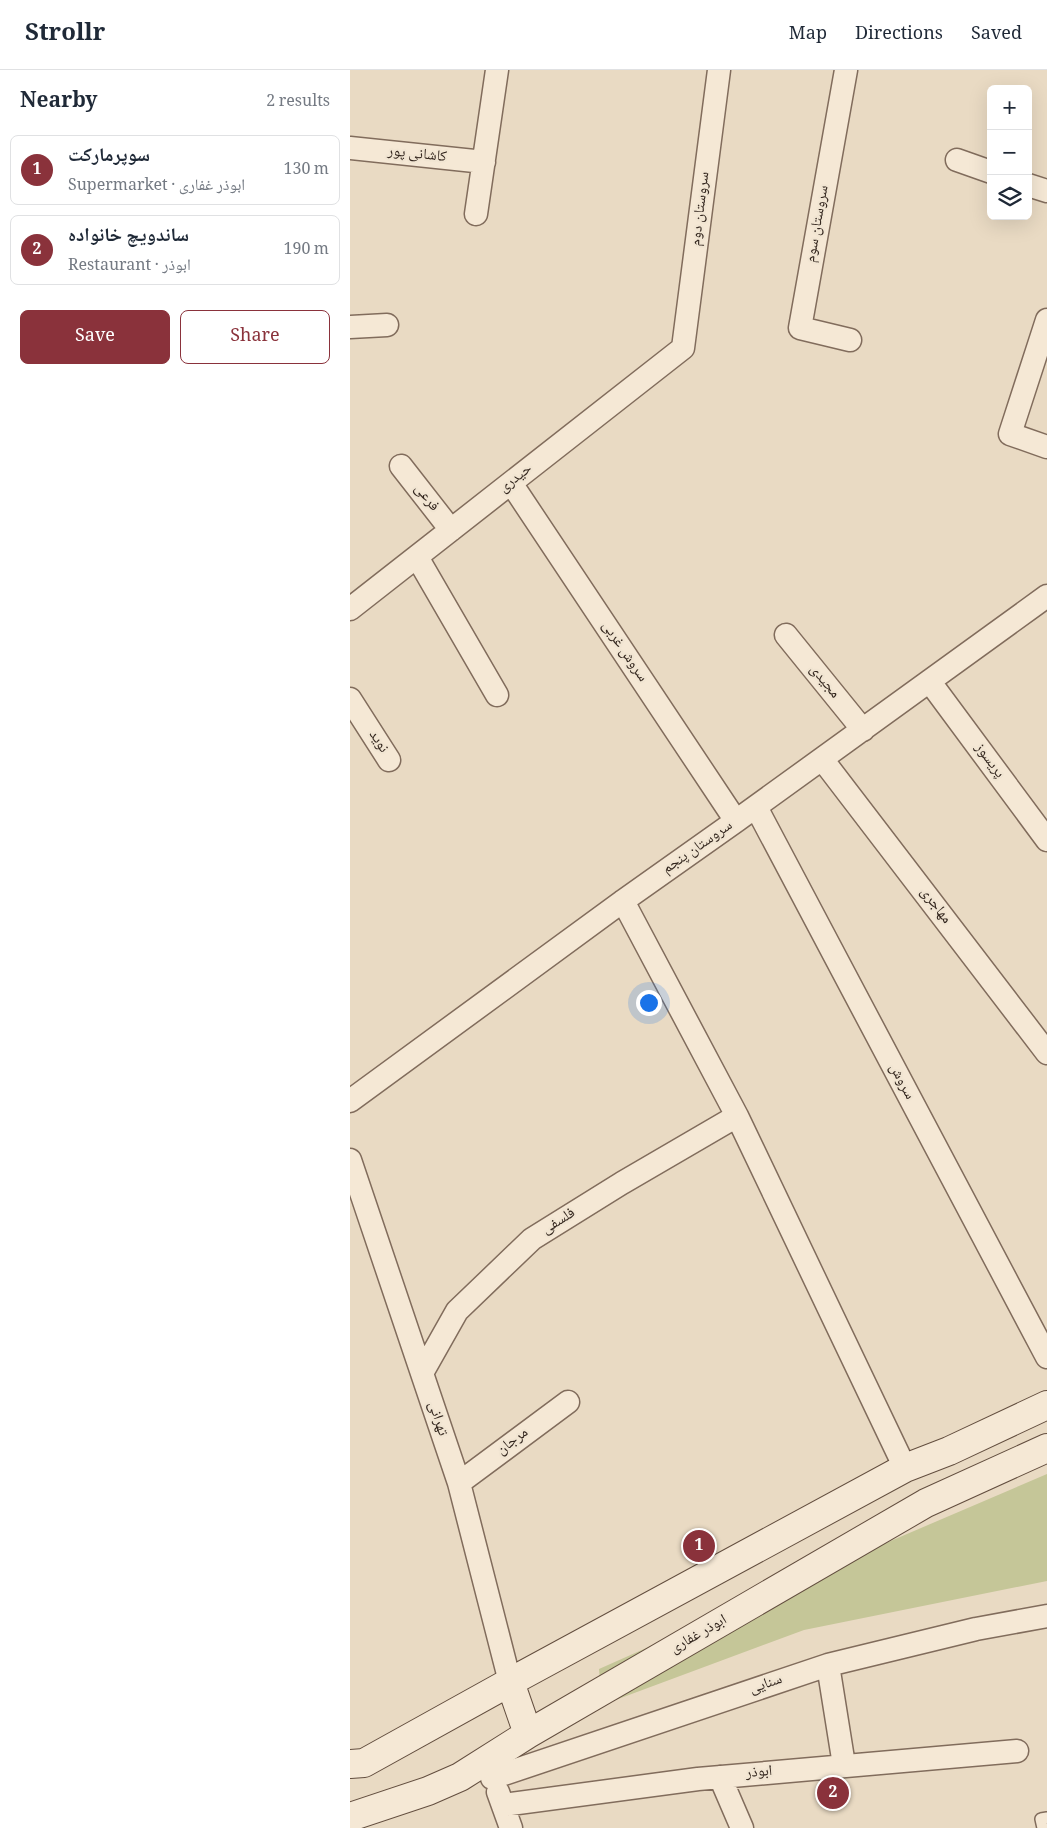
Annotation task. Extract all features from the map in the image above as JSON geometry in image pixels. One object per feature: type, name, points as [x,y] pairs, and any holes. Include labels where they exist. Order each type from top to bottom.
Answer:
[{"type":"main road","points":[[350,1764],[364,1763],[906,1468],[949,1451],[1047,1405]]},
{"type":"main road","name":"ابوذر غفاری","points":[[350,1817],[428,1791],[460,1777],[489,1770],[528,1734],[926,1503],[1047,1448]]},
{"type":"main road","points":[[510,1682],[528,1734]]},
{"type":"street","points":[[476,214],[498,70]]},
{"type":"street","name":"سروستان دوم","points":[[683,348],[719,70]]},
{"type":"street","name":"سروستان سوم","points":[[846,70],[800,328],[850,340]]},
{"type":"street","name":"کاشانی پور","points":[[350,148],[484,162]]},
{"type":"street","points":[[957,160],[987,171]]},
{"type":"street","points":[[1032,186],[1047,191]]},
{"type":"street","points":[[1047,320],[1010,434],[1047,447]]},
{"type":"street","points":[[350,327],[387,325]]},
{"type":"street","name":"حیدری","points":[[350,609],[683,348]]},
{"type":"street","name":"فرعی","points":[[401,466],[451,530]]},
{"type":"street","name":"سروش غربی","points":[[511,483],[736,821]]},
{"type":"street","points":[[417,557],[498,695]]},
{"type":"street","name":"سروستان پنجم","points":[[350,1101],[623,901],[1047,596]]},
{"type":"street","name":"مجیدی","points":[[786,635],[863,730]]},
{"type":"street","name":"پریسوز","points":[[930,682],[1047,840]]},
{"type":"street","name":"نوید","points":[[350,698],[389,760]]},
{"type":"street","name":"مهاجری","points":[[822,759],[1047,1053]]},
{"type":"street","name":"سروش","points":[[756,807],[1047,1357]]},
{"type":"street","points":[[623,901],[737,1116],[906,1468]]},
{"type":"street","name":"فلسفی","points":[[422,1373],[457,1311],[532,1239],[622,1183],[737,1116]]},
{"type":"street","name":"تهرانی","points":[[350,1160],[458,1483],[510,1682]]},
{"type":"street","name":"مرجان","points":[[458,1483],[568,1402]]},
{"type":"street","name":"سنایی","points":[[489,1770],[828,1665],[976,1629],[1047,1616]]},
{"type":"street","points":[[828,1665],[844,1765]]},
{"type":"street","name":"ابوذر","points":[[503,1805],[720,1777],[1017,1751]]},
{"type":"street","points":[[489,1770],[511,1828]]},
{"type":"street","points":[[720,1777],[742,1828]]},
{"type":"lane","points":[[1044,1828],[1041,1820],[1047,1818]]},
{"type":"green space","points":[[1047,1474],[1047,1581],[804,1630],[602,1705],[599,1669],[795,1582]]},
{"type":"place","name":"سوپرمارکت","points":[[699,1546]]},
{"type":"place","name":"ساندویچ خانواده","points":[[833,1793]]}]
